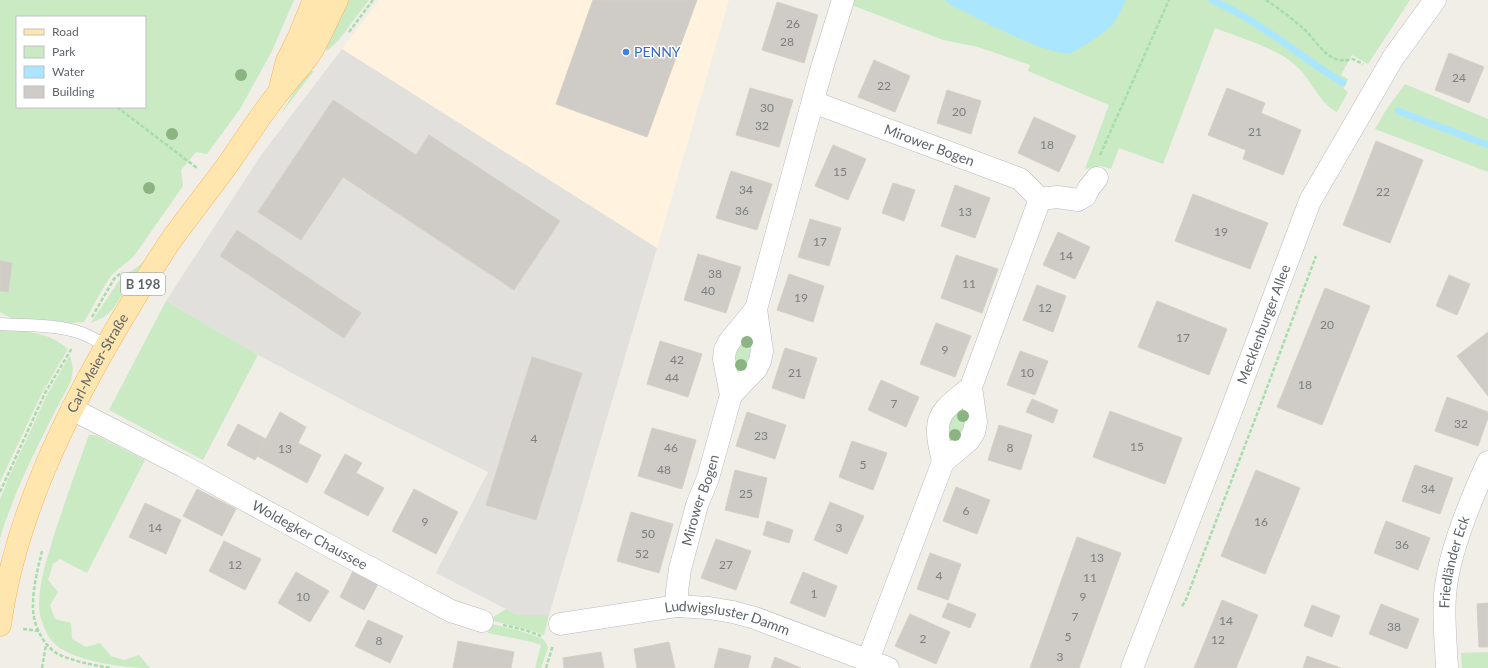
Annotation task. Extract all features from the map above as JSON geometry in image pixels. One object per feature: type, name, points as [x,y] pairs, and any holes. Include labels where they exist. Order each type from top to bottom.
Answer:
[{"type":"main road","name":"Carl-Meier-Straße","points":[[280,91],[287,62],[314,0]]},
{"type":"main road","name":"Carl-Meier-Straße","points":[[0,625],[13,563],[26,520],[45,468],[72,409],[106,346],[145,281],[174,237],[280,91],[301,68],[314,48],[337,0]]},
{"type":"street","name":"Mirower Bogen","points":[[731,395],[756,369],[760,361],[762,352],[756,309],[813,102],[843,0]]},
{"type":"street","name":"Mecklenburger Allee","points":[[1132,668],[1231,412],[1310,201],[1393,58],[1435,0]]},
{"type":"street","name":"Mirower Bogen","points":[[813,102],[1020,180],[1040,199]]},
{"type":"street","points":[[868,660],[943,462],[969,440],[974,432],[976,422],[971,387],[1040,199],[1057,197],[1078,200],[1085,196],[1097,178]]},
{"type":"street","name":"Mirower Bogen","points":[[677,606],[677,591],[680,569],[697,505],[708,478],[731,395],[724,359],[725,350],[729,342],[756,309]]},
{"type":"street","points":[[943,462],[938,428],[939,418],[944,410],[971,387]]},
{"type":"street","name":"Woldegker Chaussee","points":[[72,409],[183,466],[451,610],[482,621]]},
{"type":"street","name":"Friedländer Eck","points":[[1447,668],[1445,594],[1452,560],[1462,526],[1488,462]]},
{"type":"street","name":"Ludwigsluster Damm","points":[[552,631],[677,606],[709,608],[755,618],[888,668]]},
{"type":"lane","points":[[0,324],[45,326],[67,329],[82,333],[106,346]]},
{"type":"path","points":[[1097,178],[1096,166],[1168,0]]},
{"type":"path","points":[[1266,0],[1277,6],[1306,31],[1325,54],[1345,62],[1353,59],[1364,65]]},
{"type":"path","points":[[118,108],[184,160]]},
{"type":"path","points":[[1181,608],[1185,602],[1240,462],[1314,265],[1317,253]]},
{"type":"path","points":[[43,548],[32,607],[39,631],[46,644],[58,654],[78,662],[111,668]]},
{"type":"path","points":[[482,621],[525,630],[552,631]]},
{"type":"path","points":[[42,668],[46,644]]},
{"type":"shaded area","points":[[380,0],[729,0],[657,248],[342,49]]},
{"type":"shaded area","points":[[342,49],[657,248],[549,615],[518,615],[436,573],[488,472],[356,407],[258,355],[166,301],[261,155]]},
{"type":"green space","points":[[0,0],[294,0],[272,51],[240,109],[207,154],[196,152],[181,170],[183,186],[134,256],[111,276],[84,322],[71,323],[12,319],[0,312],[0,291],[8,292],[12,263],[0,261]]},
{"type":"green space","points":[[347,0],[369,0],[338,41],[327,51],[325,44]]},
{"type":"green space","points":[[854,0],[1410,0],[1368,64],[1352,55],[1341,75],[1348,79],[1343,88],[1348,92],[1337,112],[1325,103],[1302,72],[1289,60],[1258,44],[1215,28],[1163,164],[1119,148],[1111,169],[1101,166],[1085,169],[1109,105],[1028,71],[1030,65],[978,47],[943,40],[854,6]]},
{"type":"green space","points":[[314,71],[310,76],[280,115],[307,72]]},
{"type":"green space","points":[[1405,84],[1488,119],[1488,172],[1375,129],[1386,110]]},
{"type":"green space","points":[[144,261],[113,309],[104,317],[91,323],[118,282]]},
{"type":"green space","points":[[166,301],[258,355],[203,460],[109,410]]},
{"type":"green space","points":[[0,331],[19,331],[44,335],[68,349],[42,393],[0,482]]},
{"type":"green space","points":[[749,335],[753,349],[748,367],[737,374],[732,362],[737,344]]},
{"type":"green space","points":[[70,355],[73,369],[71,381],[23,477],[0,538],[0,499],[47,395]]},
{"type":"green space","points":[[965,405],[968,419],[962,436],[951,442],[946,431],[953,413]]},
{"type":"green space","points":[[89,435],[96,435],[145,460],[87,573],[60,559],[53,564],[48,580],[58,592],[50,605],[55,619],[71,623],[72,639],[86,647],[100,643],[111,656],[124,660],[139,655],[150,668],[110,665],[95,662],[67,652],[56,645],[49,637],[41,618],[39,610],[39,596],[44,568]]},
{"type":"green space","points":[[506,609],[518,615],[549,615],[544,635],[489,620]]},
{"type":"green space","points":[[489,623],[524,632],[543,639],[548,648],[541,668],[535,668],[541,645],[488,633]]},
{"type":"green space","points":[[1488,652],[1488,668],[1462,668],[1461,653]]},
{"type":"water","points":[[945,0],[1126,0],[1113,24],[1099,36],[1070,53],[1060,53],[1045,49],[1011,35],[951,5]]},
{"type":"building","name":"PENNY","points":[[593,0],[697,0],[647,137],[556,104]]},
{"type":"building","points":[[777,2],[818,15],[804,63],[762,50]]},
{"type":"building","points":[[1449,53],[1484,67],[1469,103],[1435,90]]},
{"type":"building","points":[[874,60],[910,76],[895,112],[858,97]]},
{"type":"building","points":[[750,88],[793,100],[779,147],[736,135]]},
{"type":"building","points":[[1227,88],[1265,103],[1261,113],[1301,130],[1283,175],[1243,159],[1246,150],[1208,135]]},
{"type":"building","points":[[947,90],[981,101],[971,134],[937,123]]},
{"type":"building","points":[[333,100],[416,155],[429,135],[560,221],[514,290],[343,177],[301,240],[258,212]]},
{"type":"building","points":[[1034,117],[1076,136],[1059,172],[1018,153]]},
{"type":"building","points":[[1376,141],[1423,160],[1390,243],[1343,225]]},
{"type":"building","points":[[833,145],[866,159],[848,200],[815,186]]},
{"type":"building","points":[[731,171],[772,184],[757,230],[716,218]]},
{"type":"building","points":[[893,183],[915,190],[904,221],[882,213]]},
{"type":"building","points":[[955,185],[990,198],[975,238],[941,226]]},
{"type":"building","points":[[1193,194],[1268,223],[1250,269],[1175,241]]},
{"type":"building","points":[[810,219],[841,228],[829,266],[798,257]]},
{"type":"building","points":[[237,230],[361,313],[344,338],[220,256]]},
{"type":"building","points":[[1058,232],[1090,247],[1075,279],[1043,265]]},
{"type":"building","points":[[698,254],[741,267],[726,313],[684,300]]},
{"type":"building","points":[[956,255],[998,269],[982,313],[941,298]]},
{"type":"building","points":[[0,261],[12,263],[8,292],[0,291]]},
{"type":"building","points":[[789,274],[824,286],[813,322],[777,310]]},
{"type":"building","points":[[1449,275],[1470,284],[1457,315],[1436,306]]},
{"type":"building","points":[[1037,285],[1066,296],[1053,332],[1023,320]]},
{"type":"building","points":[[1325,288],[1370,306],[1322,425],[1277,407]]},
{"type":"building","points":[[1157,301],[1227,329],[1209,375],[1138,347]]},
{"type":"building","points":[[936,323],[971,336],[955,377],[920,364]]},
{"type":"building","points":[[1488,332],[1488,396],[1457,356]]},
{"type":"building","points":[[660,341],[702,354],[688,397],[647,384]]},
{"type":"building","points":[[785,348],[817,358],[804,399],[772,388]]},
{"type":"building","points":[[1020,351],[1048,361],[1035,395],[1007,385]]},
{"type":"building","points":[[532,357],[582,373],[536,520],[486,505]]},
{"type":"building","points":[[881,380],[919,397],[906,427],[868,410]]},
{"type":"building","points":[[1447,397],[1488,412],[1488,418],[1478,446],[1435,431]]},
{"type":"building","points":[[1032,399],[1058,410],[1053,423],[1026,412]]},
{"type":"building","points":[[1110,411],[1182,438],[1165,484],[1093,457]]},
{"type":"building","points":[[280,412],[306,427],[298,443],[321,455],[307,483],[257,456]]},
{"type":"building","points":[[747,412],[786,425],[775,459],[736,446]]},
{"type":"building","points":[[238,424],[266,439],[255,460],[227,445]]},
{"type":"building","points":[[999,425],[1032,435],[1021,470],[988,460]]},
{"type":"building","points":[[652,428],[696,440],[682,489],[638,476]]},
{"type":"building","points":[[852,441],[887,453],[873,490],[839,477]]},
{"type":"building","points":[[345,454],[362,463],[356,473],[384,488],[368,516],[324,493]]},
{"type":"building","points":[[1415,465],[1453,478],[1440,514],[1402,501]]},
{"type":"building","points":[[735,470],[767,478],[758,518],[725,510]]},
{"type":"building","points":[[1256,470],[1300,488],[1265,574],[1221,556]]},
{"type":"building","points":[[956,487],[990,500],[977,534],[943,521]]},
{"type":"building","points":[[197,489],[236,509],[222,536],[183,516]]},
{"type":"building","points":[[414,489],[458,512],[436,554],[392,531]]},
{"type":"building","points":[[830,502],[864,516],[847,554],[814,540]]},
{"type":"building","points":[[145,503],[181,520],[166,554],[129,537]]},
{"type":"building","points":[[631,512],[673,524],[659,573],[617,561]]},
{"type":"building","points":[[767,521],[793,530],[789,543],[763,535]]},
{"type":"building","points":[[1386,521],[1430,538],[1418,570],[1374,553]]},
{"type":"building","points":[[1077,537],[1121,553],[1079,668],[1030,668]]},
{"type":"building","points":[[716,539],[751,551],[736,590],[701,578]]},
{"type":"building","points":[[224,541],[261,559],[245,590],[209,571]]},
{"type":"building","points":[[930,553],[961,564],[948,600],[917,589]]},
{"type":"building","points":[[353,571],[378,584],[364,610],[340,597]]},
{"type":"building","points":[[296,572],[329,591],[310,622],[278,603]]},
{"type":"building","points":[[803,572],[837,586],[825,617],[790,603]]},
{"type":"building","points":[[1222,600],[1258,615],[1236,668],[1194,668]]},
{"type":"building","points":[[948,603],[976,614],[970,628],[942,617]]},
{"type":"building","points":[[1488,603],[1488,647],[1479,647],[1477,604]]},
{"type":"building","points":[[1381,604],[1419,619],[1407,649],[1369,634]]},
{"type":"building","points":[[1312,605],[1340,616],[1332,637],[1304,626]]},
{"type":"building","points":[[910,614],[950,632],[936,664],[895,646]]},
{"type":"building","points":[[368,620],[403,636],[390,663],[355,646]]},
{"type":"building","points":[[458,641],[514,652],[511,668],[453,668]]},
{"type":"building","points":[[669,642],[675,668],[637,668],[634,649]]},
{"type":"building","points":[[719,648],[751,656],[748,668],[714,668]]},
{"type":"building","points":[[601,652],[604,668],[564,668],[563,658]]},
{"type":"building","points":[[1307,656],[1341,668],[1303,668]]},
{"type":"building","points":[[775,657],[801,668],[771,668]]},
{"type":"waterway","points":[[1212,0],[1230,8],[1263,28],[1343,83]]},
{"type":"waterway","points":[[1398,111],[1488,145]]},
{"type":"place","name":"PENNY","points":[[626,52]]}]
